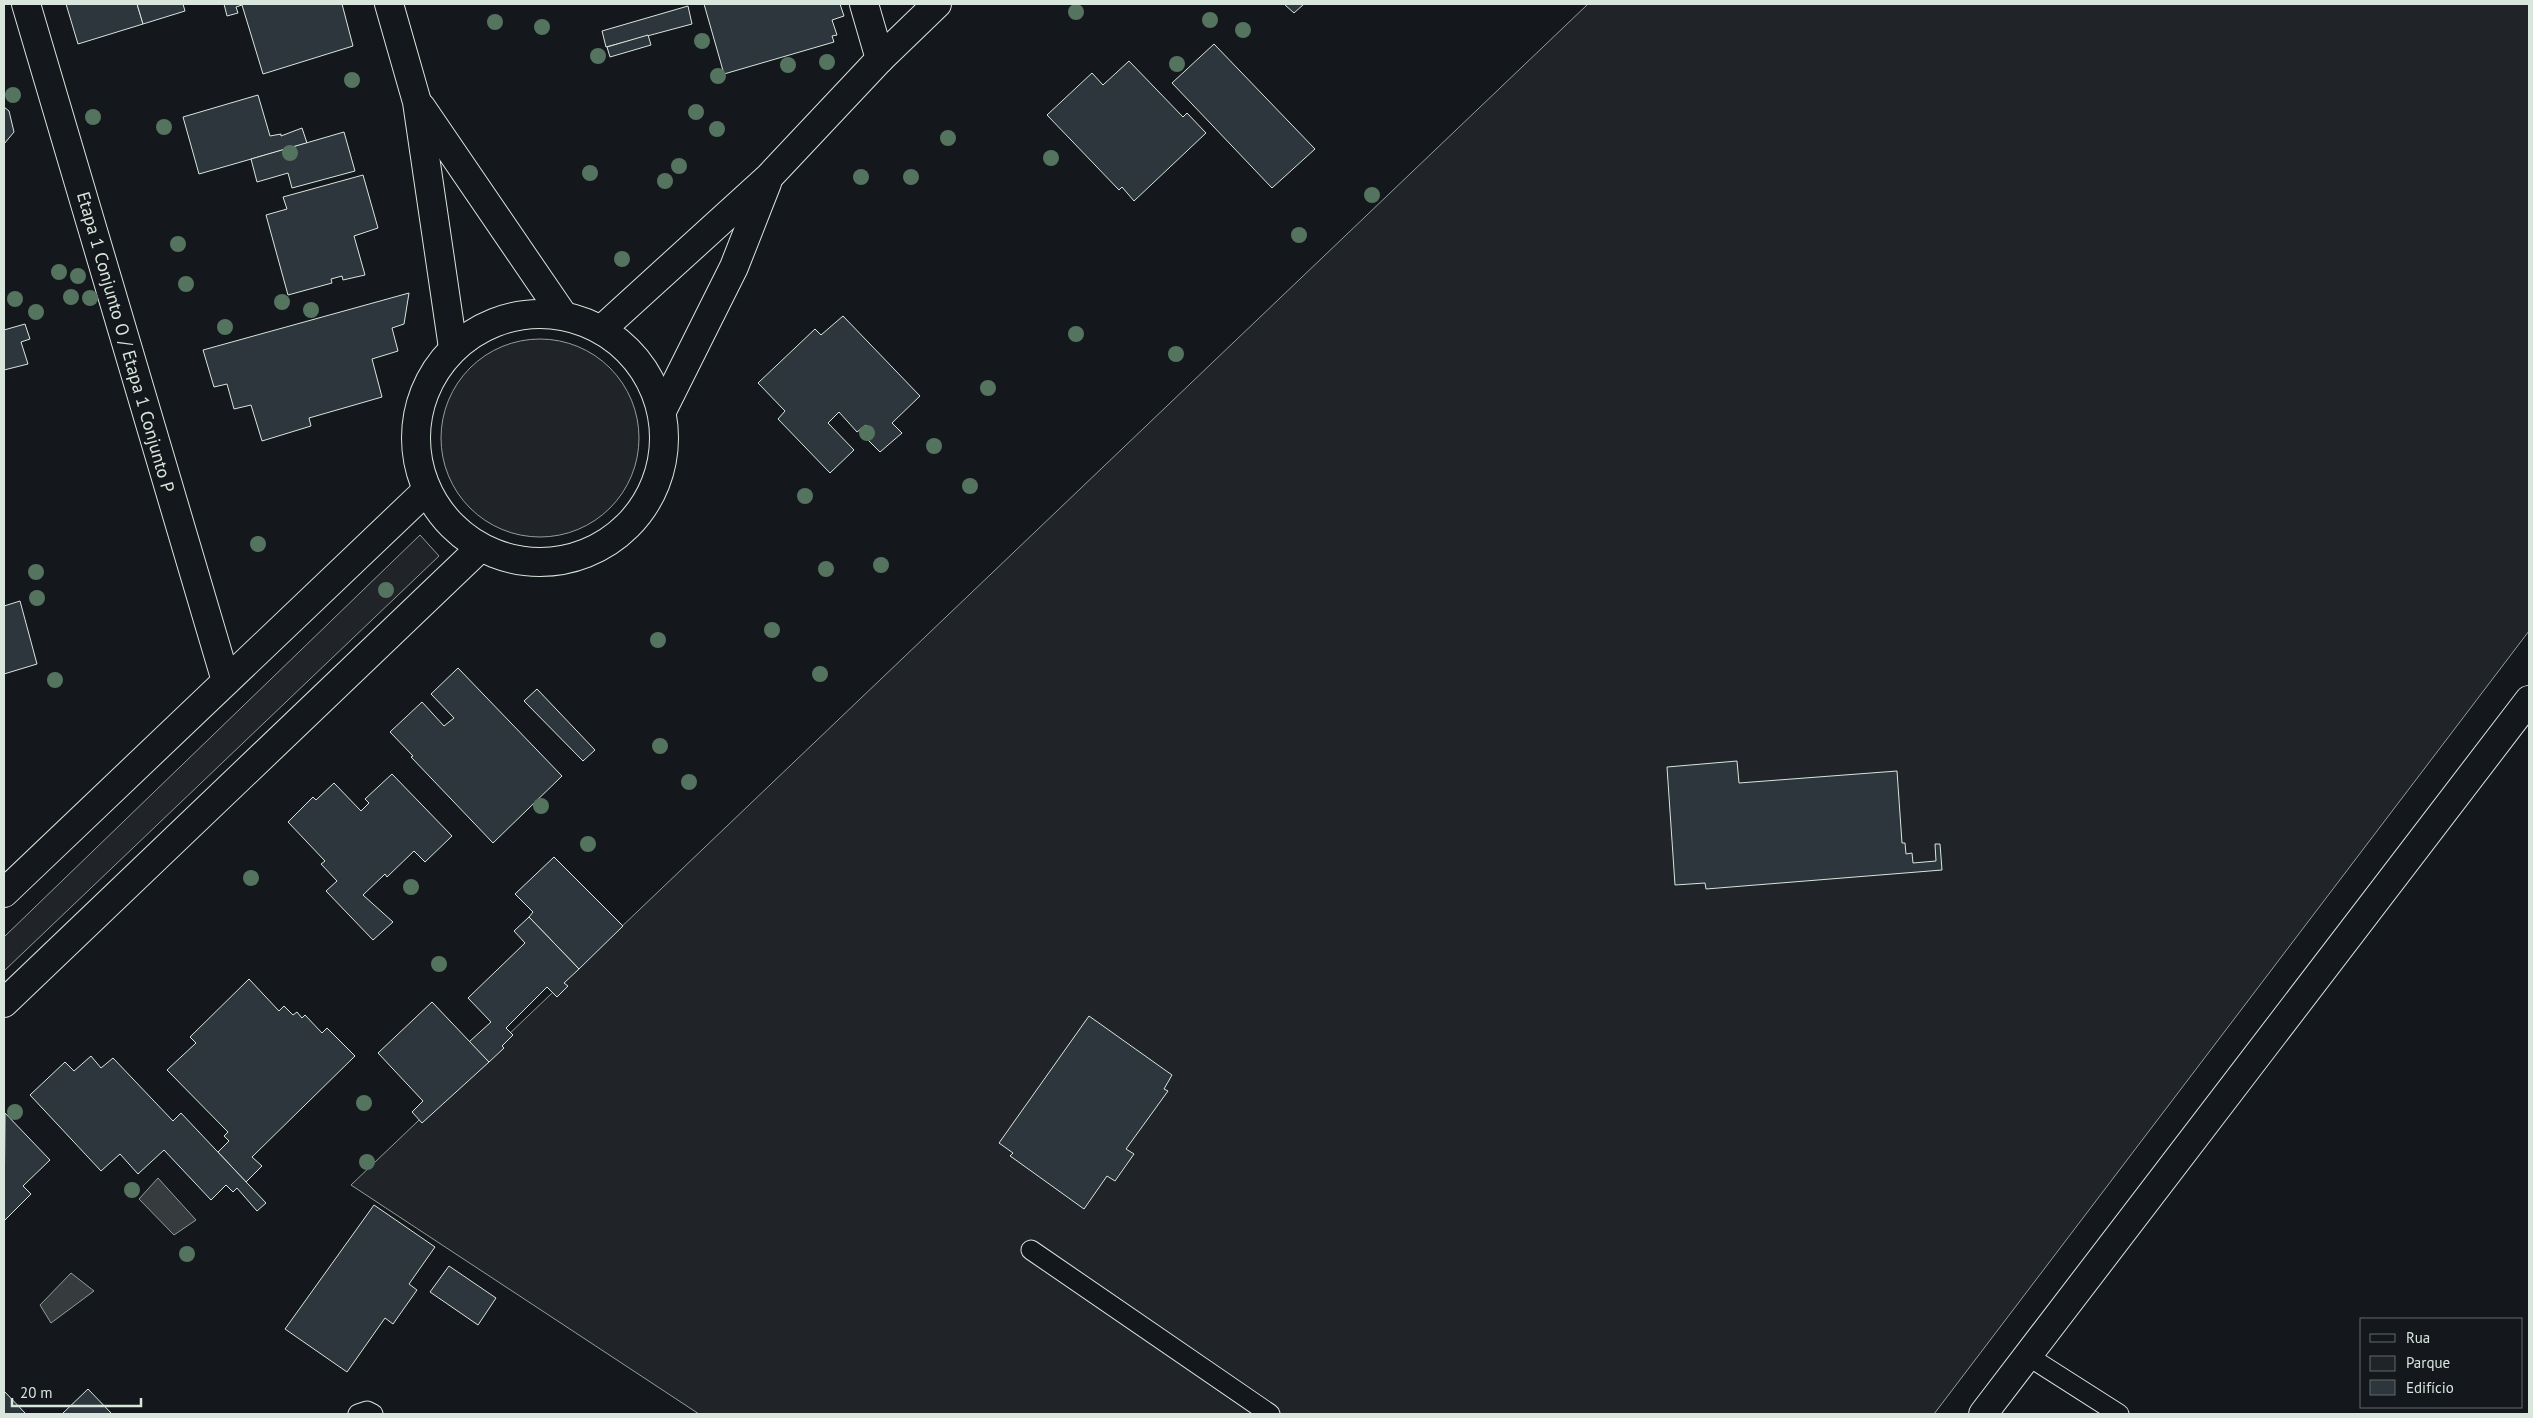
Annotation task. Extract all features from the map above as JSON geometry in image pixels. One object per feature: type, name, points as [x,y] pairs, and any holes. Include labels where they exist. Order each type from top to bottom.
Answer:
[{"type":"street","name":"Etapa 1 Conjunto O / Etapa 1 Conjunto P","points":[[26,4],[226,681]]},
{"type":"street","points":[[389,4],[417,102],[453,348]]},
{"type":"street","points":[[864,4],[880,59]]},
{"type":"street","points":[[602,329],[769,176],[880,59],[937,4]]},
{"type":"street","points":[[417,102],[563,315]]},
{"type":"street","points":[[662,411],[734,267],[769,176]]},
{"type":"street","points":[[523,314],[563,315],[602,329],[622,344],[640,363],[654,386],[662,411],[664,451],[654,490],[631,523],[599,548],[560,561],[519,561],[480,548],[449,524],[426,491],[415,454],[416,415],[429,378],[453,348],[486,325],[523,314]]},
{"type":"street","points":[[4,893],[426,491]]},
{"type":"street","points":[[4,1003],[480,548]]},
{"type":"street","points":[[1983,1414],[2529,700]]},
{"type":"lane","points":[[1031,1250],[1270,1414]]},
{"type":"lane","points":[[2028,1356],[2120,1414]]},
{"type":"lane","points":[[358,1414],[367,1412],[373,1414]]},
{"type":"green space","points":[[1588,4],[2529,4],[2529,631],[1934,1414],[699,1414],[351,1185]]},
{"type":"green space","points":[[540,339],[559,341],[578,347],[595,356],[610,368],[622,383],[631,400],[637,419],[639,438],[637,457],[631,476],[622,493],[610,508],[595,520],[578,529],[559,535],[540,537],[521,535],[502,529],[485,520],[470,508],[458,493],[449,476],[443,457],[441,438],[443,419],[449,400],[458,383],[470,368],[485,356],[502,347],[521,341]]},
{"type":"green space","points":[[420,535],[439,556],[4,971],[4,937]]},
{"type":"shaded area","points":[[158,1178],[196,1220],[174,1235],[139,1199]]},
{"type":"shaded area","points":[[71,1273],[94,1291],[51,1323],[40,1305]]},
{"type":"building","points":[[66,4],[137,4],[143,24],[78,44]]},
{"type":"building","points":[[137,4],[183,4],[185,11],[143,24]]},
{"type":"building","points":[[224,4],[342,4],[353,46],[263,74],[242,5],[236,7],[238,13],[227,16]]},
{"type":"building","points":[[704,4],[840,4],[844,16],[832,20],[837,35],[832,36],[834,42],[724,74]]},
{"type":"building","points":[[1284,4],[1304,4],[1294,13]]},
{"type":"building","points":[[688,6],[692,24],[606,47],[602,31]]},
{"type":"building","points":[[648,35],[651,45],[610,57],[607,47]]},
{"type":"building","points":[[1214,44],[1315,149],[1272,188],[1172,83]]},
{"type":"building","points":[[1129,61],[1183,117],[1187,113],[1206,133],[1134,201],[1122,187],[1119,190],[1047,115],[1092,73],[1103,85]]},
{"type":"building","points":[[258,95],[270,136],[281,134],[281,136],[302,128],[307,143],[199,174],[183,117]]},
{"type":"building","points":[[4,107],[9,111],[14,132],[4,144]]},
{"type":"building","points":[[344,132],[355,171],[292,188],[288,173],[257,182],[251,159]]},
{"type":"building","points":[[363,175],[378,228],[354,236],[365,275],[343,280],[342,276],[331,279],[332,283],[288,295],[266,215],[287,209],[283,197]]},
{"type":"building","points":[[409,293],[404,324],[392,328],[398,351],[372,359],[382,397],[309,418],[311,426],[262,441],[251,405],[234,409],[227,384],[214,387],[203,350]]},
{"type":"building","points":[[843,316],[920,396],[892,423],[902,433],[880,452],[866,438],[873,432],[866,425],[857,432],[839,412],[828,423],[854,450],[830,473],[778,419],[785,411],[758,383],[815,329],[821,335]]},
{"type":"building","points":[[25,324],[30,339],[21,342],[28,364],[4,370],[4,330]]},
{"type":"building","points":[[20,601],[37,664],[4,674],[4,606]]},
{"type":"building","points":[[458,668],[562,776],[493,843],[411,757],[413,756],[390,732],[422,702],[444,726],[454,718],[431,694]]},
{"type":"building","points":[[537,689],[595,750],[583,761],[524,701]]},
{"type":"building","points":[[1737,761],[1739,783],[1897,771],[1902,843],[1905,843],[1906,854],[1912,853],[1913,863],[1936,861],[1935,844],[1940,844],[1942,870],[1706,889],[1705,883],[1675,885],[1667,767]]},
{"type":"building","points":[[392,774],[452,836],[425,862],[414,851],[387,877],[385,874],[363,895],[393,922],[373,940],[326,891],[337,881],[321,864],[325,861],[288,822],[313,797],[316,800],[334,783],[361,811],[369,803],[365,799]]},
{"type":"building","points":[[554,857],[623,926],[579,969],[529,917],[533,912],[515,894]]},
{"type":"building","points":[[529,917],[579,969],[564,983],[568,986],[557,997],[547,987],[506,1028],[513,1035],[502,1046],[504,1048],[489,1062],[469,1042],[491,1022],[468,998],[525,943],[514,931]]},
{"type":"building","points":[[249,979],[279,1011],[284,1006],[293,1015],[297,1012],[302,1018],[305,1015],[322,1033],[327,1028],[355,1056],[252,1157],[262,1166],[246,1182],[218,1152],[229,1141],[224,1136],[228,1132],[167,1070],[196,1043],[190,1037]]},
{"type":"building","points":[[432,1002],[489,1062],[422,1123],[412,1112],[423,1101],[378,1053]]},
{"type":"building","points":[[1089,1016],[1172,1075],[1164,1089],[1168,1091],[1126,1149],[1134,1154],[1115,1181],[1107,1176],[1084,1209],[1010,1156],[1013,1153],[999,1143]]},
{"type":"building","points":[[91,1056],[101,1068],[113,1058],[173,1121],[181,1113],[266,1203],[257,1211],[237,1188],[233,1192],[226,1185],[211,1200],[164,1150],[138,1174],[120,1154],[101,1171],[30,1095],[65,1062],[74,1071]]},
{"type":"building","points":[[5,1113],[50,1160],[23,1186],[31,1194],[4,1221]]},
{"type":"building","points":[[374,1205],[435,1247],[409,1284],[417,1290],[393,1324],[385,1318],[347,1372],[285,1329]]},
{"type":"building","points":[[449,1266],[496,1298],[478,1325],[430,1292]]},
{"type":"building","points":[[88,1389],[112,1414],[62,1414]]},
{"type":"building","points":[[4,1391],[26,1414],[4,1414]]}]
